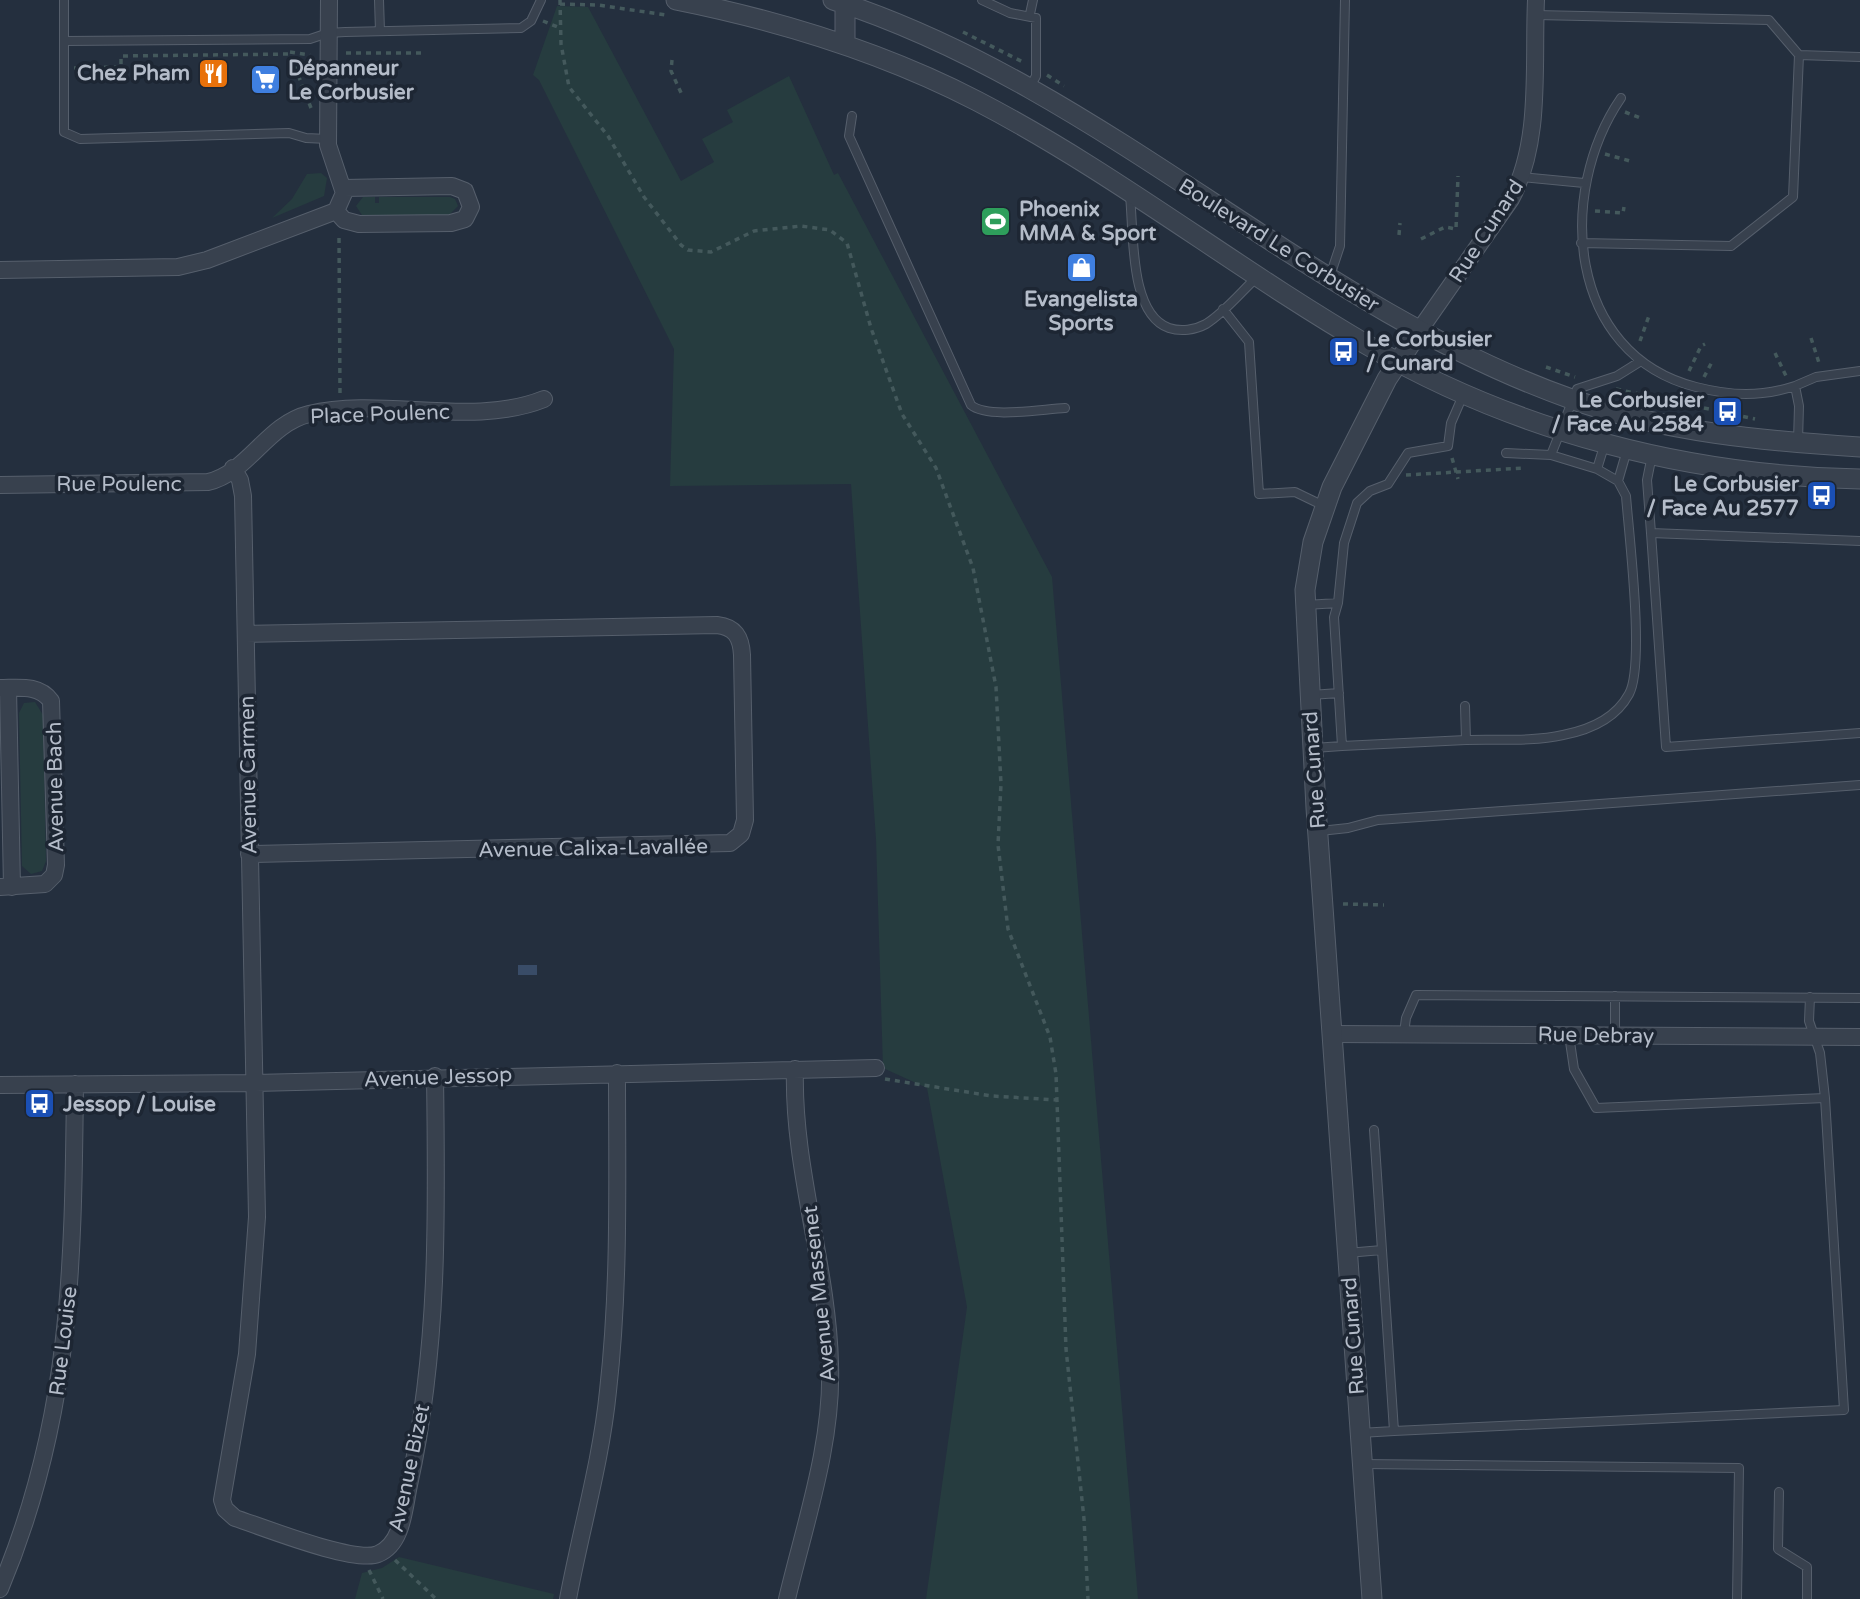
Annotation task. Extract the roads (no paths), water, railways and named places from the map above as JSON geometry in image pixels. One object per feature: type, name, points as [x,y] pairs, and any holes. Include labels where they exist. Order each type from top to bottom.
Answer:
[{"type":"street","points":[[0,270],[180,266],[214,258],[336,211],[343,200],[344,188],[331,159],[328,139],[329,0]]},
{"type":"street","name":"Boulevard Le Corbusier","points":[[676,0],[762,19],[845,44],[936,81],[1000,113],[1398,361],[1464,393],[1559,430],[1652,455],[1757,473],[1860,479]]},
{"type":"street","name":"Boulevard Le Corbusier","points":[[845,44],[841,1],[942,42],[1030,88],[1329,279],[1419,331],[1571,399],[1616,414],[1684,429],[1860,447]]},
{"type":"street","name":"Rue Cunard","points":[[1372,1599],[1309,695],[1305,605],[1308,562],[1324,506],[1398,361],[1511,200],[1522,177],[1531,134],[1536,7]]},
{"type":"street","points":[[336,211],[344,220],[359,224],[451,223],[465,219],[471,207],[465,191],[452,186],[344,188]]},
{"type":"street","name":"Place Poulenc","points":[[233,468],[279,429],[307,414],[339,411],[509,410],[544,399]]},
{"type":"street","name":"Rue Poulenc","points":[[0,485],[199,483],[219,479],[233,468]]},
{"type":"street","name":"Avenue Carmen","points":[[233,468],[242,489],[255,1083]]},
{"type":"street","name":"Avenue Calixa-Lavallée","points":[[246,634],[722,625],[735,632],[742,645],[744,825],[738,838],[725,845],[249,854]]},
{"type":"street","name":"Avenue Bach","points":[[4,688],[41,691],[51,701],[54,711],[56,870],[52,878],[41,886],[6,887],[4,688]]},
{"type":"street","name":"Rue Debray","points":[[1331,1034],[1860,1037]]},
{"type":"street","name":"Avenue Jessop","points":[[0,1085],[255,1083],[435,1076],[795,1069],[880,1074]]},
{"type":"street","name":"Avenue Massenet","points":[[787,1599],[825,1436],[830,1382],[827,1326],[795,1107],[795,1069]]},
{"type":"street","points":[[568,1599],[592,1493],[608,1392],[619,1245],[617,1073]]},
{"type":"street","name":"Avenue Bizet","points":[[255,1083],[255,1281],[243,1382],[222,1500],[225,1509],[235,1518],[364,1558],[387,1549],[397,1534],[422,1417],[437,1256],[435,1076]]},
{"type":"street","name":"Rue Louise","points":[[0,1589],[34,1493],[64,1358],[72,1268],[75,1084]]},
{"type":"lane","points":[[64,0],[64,132],[80,139],[289,133],[299,137],[328,139]]},
{"type":"lane","points":[[379,0],[380,30]]},
{"type":"lane","points":[[65,41],[310,39],[328,33],[380,30],[521,28],[531,21],[541,0]]},
{"type":"lane","points":[[982,0],[1010,13],[1030,14],[1036,18],[1036,76],[1030,88]]},
{"type":"lane","points":[[1030,14],[1033,0]]},
{"type":"lane","points":[[1329,279],[1339,246],[1345,0]]},
{"type":"lane","points":[[1536,7],[1769,20],[1799,55],[1793,197],[1731,246],[1581,243]]},
{"type":"lane","points":[[1799,55],[1860,57]]},
{"type":"lane","points":[[1620,98],[1600,132],[1584,183],[1581,243],[1584,264],[1598,300],[1619,338],[1641,361],[1684,384],[1728,394],[1768,394],[1816,377],[1860,371]]},
{"type":"lane","points":[[852,116],[849,136],[971,405],[977,410],[992,412],[1065,408]]},
{"type":"lane","points":[[1522,177],[1584,183]]},
{"type":"lane","points":[[1130,193],[1139,286],[1146,309],[1166,327],[1183,330],[1201,326],[1258,276]]},
{"type":"lane","points":[[1223,309],[1249,342],[1259,494],[1295,492],[1324,506]]},
{"type":"lane","points":[[1551,455],[1577,389],[1617,376],[1641,361]]},
{"type":"lane","points":[[1795,386],[1799,406],[1798,441]]},
{"type":"lane","points":[[1342,746],[1334,617],[1344,543],[1357,503],[1370,491],[1388,484],[1408,453],[1448,446],[1451,423],[1464,393]]},
{"type":"lane","points":[[1597,469],[1605,443]]},
{"type":"lane","points":[[1618,481],[1627,449]]},
{"type":"lane","points":[[1313,748],[1554,737],[1581,731],[1614,712],[1630,693],[1637,661],[1626,496],[1618,481],[1597,469],[1551,455],[1506,453]]},
{"type":"lane","points":[[1652,455],[1647,480],[1666,747],[1860,733]]},
{"type":"lane","points":[[1651,533],[1860,541]]},
{"type":"lane","points":[[1305,605],[1338,603]]},
{"type":"lane","points":[[1309,695],[1339,693]]},
{"type":"lane","points":[[1465,706],[1466,740]]},
{"type":"lane","points":[[1318,831],[1348,828],[1378,820],[1860,785]]},
{"type":"lane","points":[[1404,1033],[1409,1010],[1416,995],[1860,998]]},
{"type":"lane","points":[[1615,996],[1615,1035]]},
{"type":"lane","points":[[1360,1433],[1844,1410],[1825,1098],[1820,1054],[1810,1021],[1810,997]]},
{"type":"lane","points":[[1569,1035],[1574,1069],[1596,1108],[1825,1098]]},
{"type":"lane","points":[[1374,1130],[1394,1431]]},
{"type":"lane","points":[[1347,1253],[1382,1250]]},
{"type":"lane","points":[[1362,1464],[1739,1468],[1737,1599]]},
{"type":"lane","points":[[1779,1492],[1778,1549],[1807,1567],[1807,1599]]},
{"type":"water","points":[[518,965],[537,965],[537,975],[518,975]]},
{"type":"place","name":"Chez Pham","points":[[213,73]]},
{"type":"place","name":"Dépanneur Le Corbusier","points":[[265,80]]},
{"type":"place","name":"Phoenix MMA & Sport","points":[[996,221]]},
{"type":"place","name":"Evangelista Sports","points":[[1081,267]]},
{"type":"place","name":"Le Corbusier / Cunard","points":[[1343,351]]},
{"type":"place","name":"Le Corbusier / Face Au 2584","points":[[1727,412]]},
{"type":"place","name":"Le Corbusier / Face Au 2577","points":[[1822,496]]},
{"type":"place","name":"Jessop / Louise","points":[[40,1104]]}]
